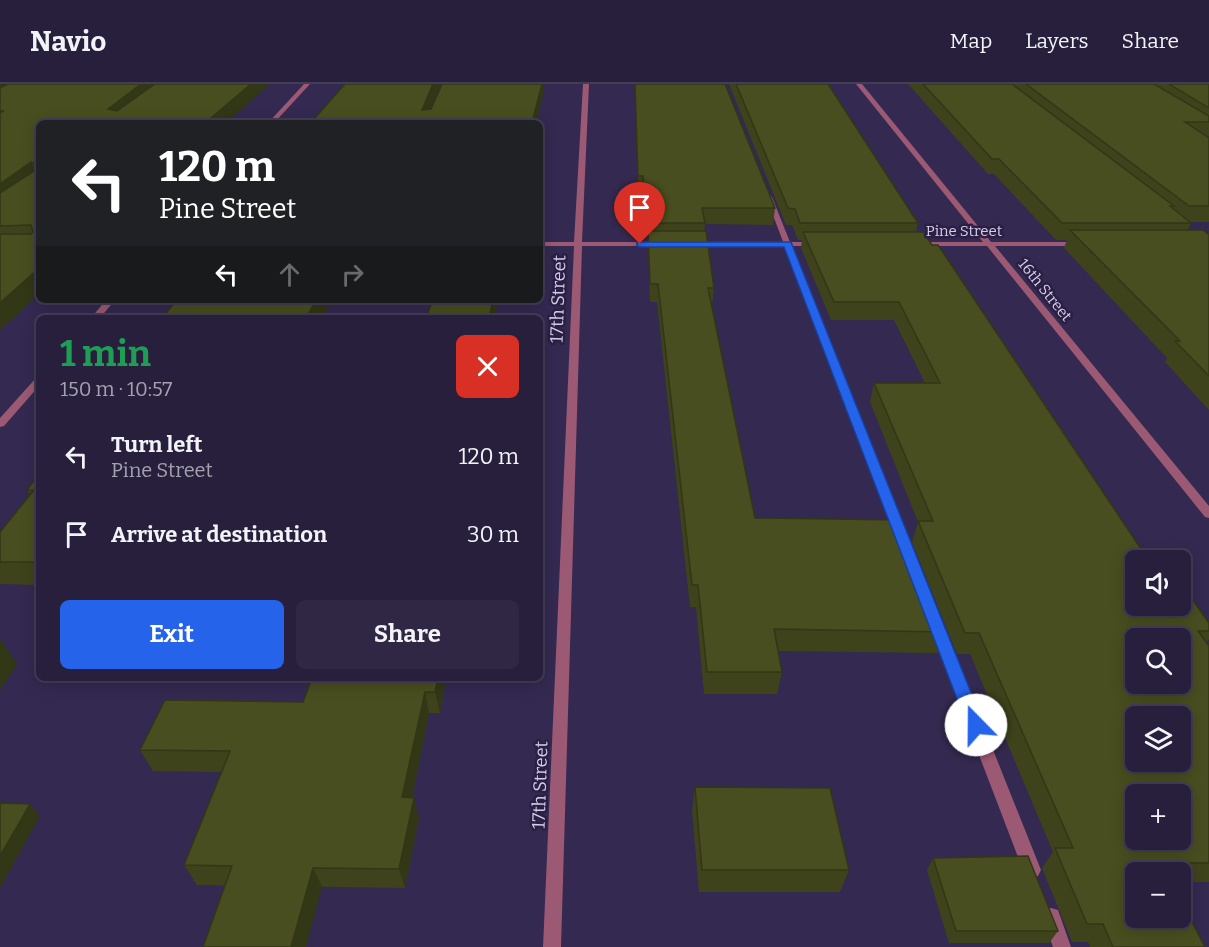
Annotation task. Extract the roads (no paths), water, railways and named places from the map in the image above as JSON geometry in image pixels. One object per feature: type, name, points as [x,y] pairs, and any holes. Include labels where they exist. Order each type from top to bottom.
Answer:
[{"type":"street","points":[[275,120],[307,84]]},
{"type":"street","name":"17th Street","points":[[552,947],[586,84]]},
{"type":"street","name":"16th Street","points":[[859,84],[1209,514]]},
{"type":"street","points":[[766,190],[906,548]]},
{"type":"street","points":[[543,244],[675,244]]},
{"type":"street","points":[[687,244],[822,244]]},
{"type":"street","name":"Pine Street","points":[[903,244],[1096,244]]},
{"type":"street","points":[[98,315],[108,303]]},
{"type":"street","points":[[0,424],[36,383]]},
{"type":"street","points":[[932,614],[1036,880]]},
{"type":"street","points":[[1045,903],[1062,947]]}]
